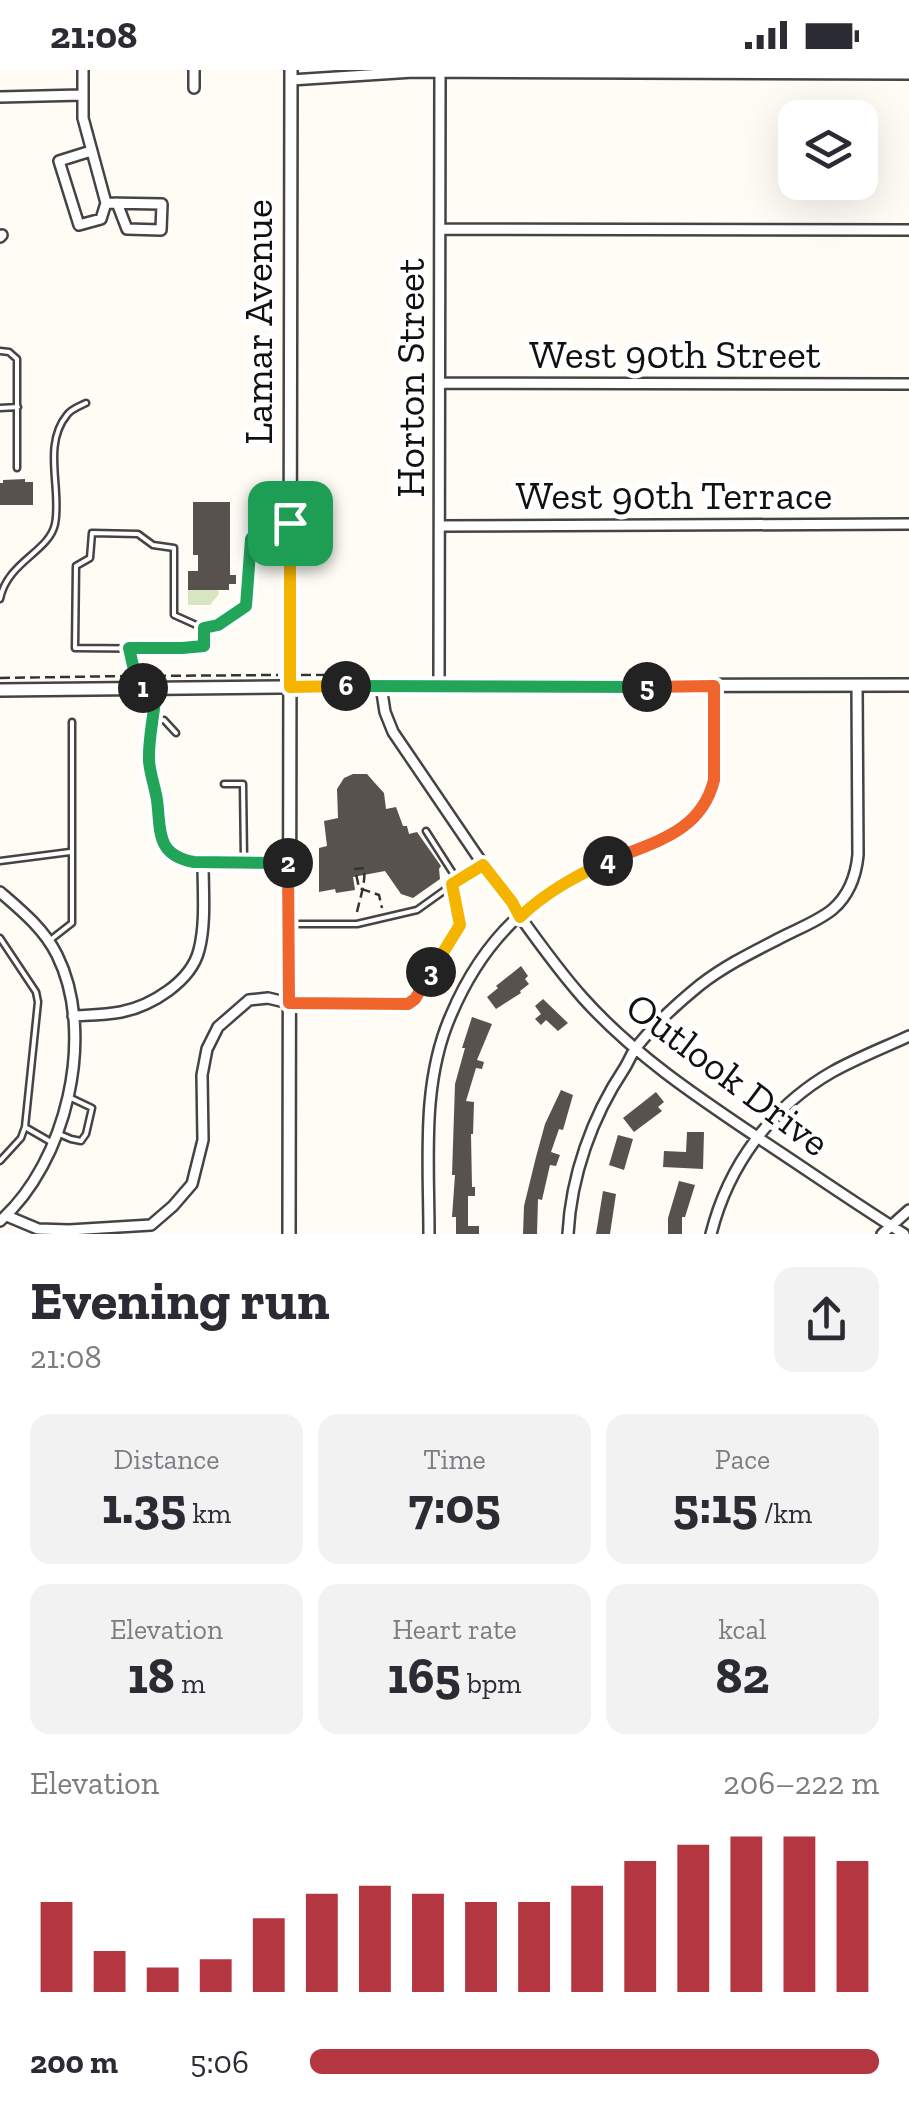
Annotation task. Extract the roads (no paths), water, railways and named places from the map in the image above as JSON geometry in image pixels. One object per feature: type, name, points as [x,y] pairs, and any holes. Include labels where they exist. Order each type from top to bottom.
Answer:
[{"type":"street","points":[[83,70],[83,118],[111,203],[127,229],[161,230],[162,204],[111,203]]},
{"type":"street","points":[[194,70],[194,88]]},
{"type":"street","points":[[291,75],[440,71],[909,74]]},
{"type":"street","name":"Horton Street","points":[[440,71],[440,687]]},
{"type":"street","name":"Lamar Avenue","points":[[289,1234],[291,75]]},
{"type":"street","points":[[0,97],[82,96]]},
{"type":"street","points":[[91,151],[60,160],[79,224],[102,218],[111,203]]},
{"type":"street","points":[[440,228],[909,230]]},
{"type":"street","name":"West 90th Street","points":[[440,383],[909,384]]},
{"type":"street","name":"West 90th Terrace","points":[[440,526],[909,524]]},
{"type":"street","points":[[0,690],[909,685]]},
{"type":"street","name":"Outlook Drive","points":[[382,686],[385,712],[393,732],[541,948],[584,1000],[697,1098],[904,1234]]},
{"type":"street","points":[[429,1234],[430,1106],[438,1052],[449,1018],[492,943],[536,902],[583,872],[680,830],[703,809],[714,780],[714,686]]},
{"type":"street","points":[[568,1234],[582,1158],[610,1091],[636,1048],[701,984],[740,958],[822,917],[850,888],[858,855],[857,686]]},
{"type":"street","points":[[156,688],[149,758],[158,831],[166,847],[179,858],[203,863],[290,862]]},
{"type":"street","points":[[73,1016],[132,1008],[154,999],[187,973],[200,946],[203,863]]},
{"type":"street","points":[[0,892],[28,915],[49,941],[65,974],[73,1016],[74,1057],[68,1097],[55,1138],[40,1169],[3,1218],[38,1228],[69,1230],[151,1225],[192,1184],[204,1140],[202,1075],[207,1049],[218,1027],[249,1000],[268,998],[289,1003]]},
{"type":"street","points":[[711,1234],[725,1188],[741,1159],[783,1108],[844,1066],[909,1036]]},
{"type":"street","points":[[882,1234],[909,1210]]},
{"type":"lane","points":[[0,352],[13,354],[16,360],[18,468]]},
{"type":"lane","points":[[0,600],[9,574],[54,530],[58,430],[68,412],[86,402]]},
{"type":"lane","points":[[0,408],[18,407]]},
{"type":"lane","points":[[204,628],[204,646],[75,648],[76,566],[90,558],[92,533],[138,534],[154,545],[174,548],[174,615],[204,628],[218,625],[246,606],[251,539],[262,525],[290,523]]},
{"type":"lane","points":[[129,648],[138,688]]},
{"type":"lane","points":[[154,720],[164,720],[176,732]]},
{"type":"lane","points":[[49,941],[72,924],[72,722]]},
{"type":"lane","points":[[224,784],[243,784],[244,864]]},
{"type":"lane","points":[[289,1003],[412,1002],[460,925],[455,883],[426,831]]},
{"type":"lane","points":[[0,861],[70,852]]},
{"type":"lane","points":[[289,924],[356,924],[417,910],[483,865]]},
{"type":"lane","points":[[0,938],[36,992],[38,1002],[25,1127],[0,1161]]},
{"type":"lane","points":[[25,1127],[55,1138],[81,1140],[92,1108],[68,1097]]}]
